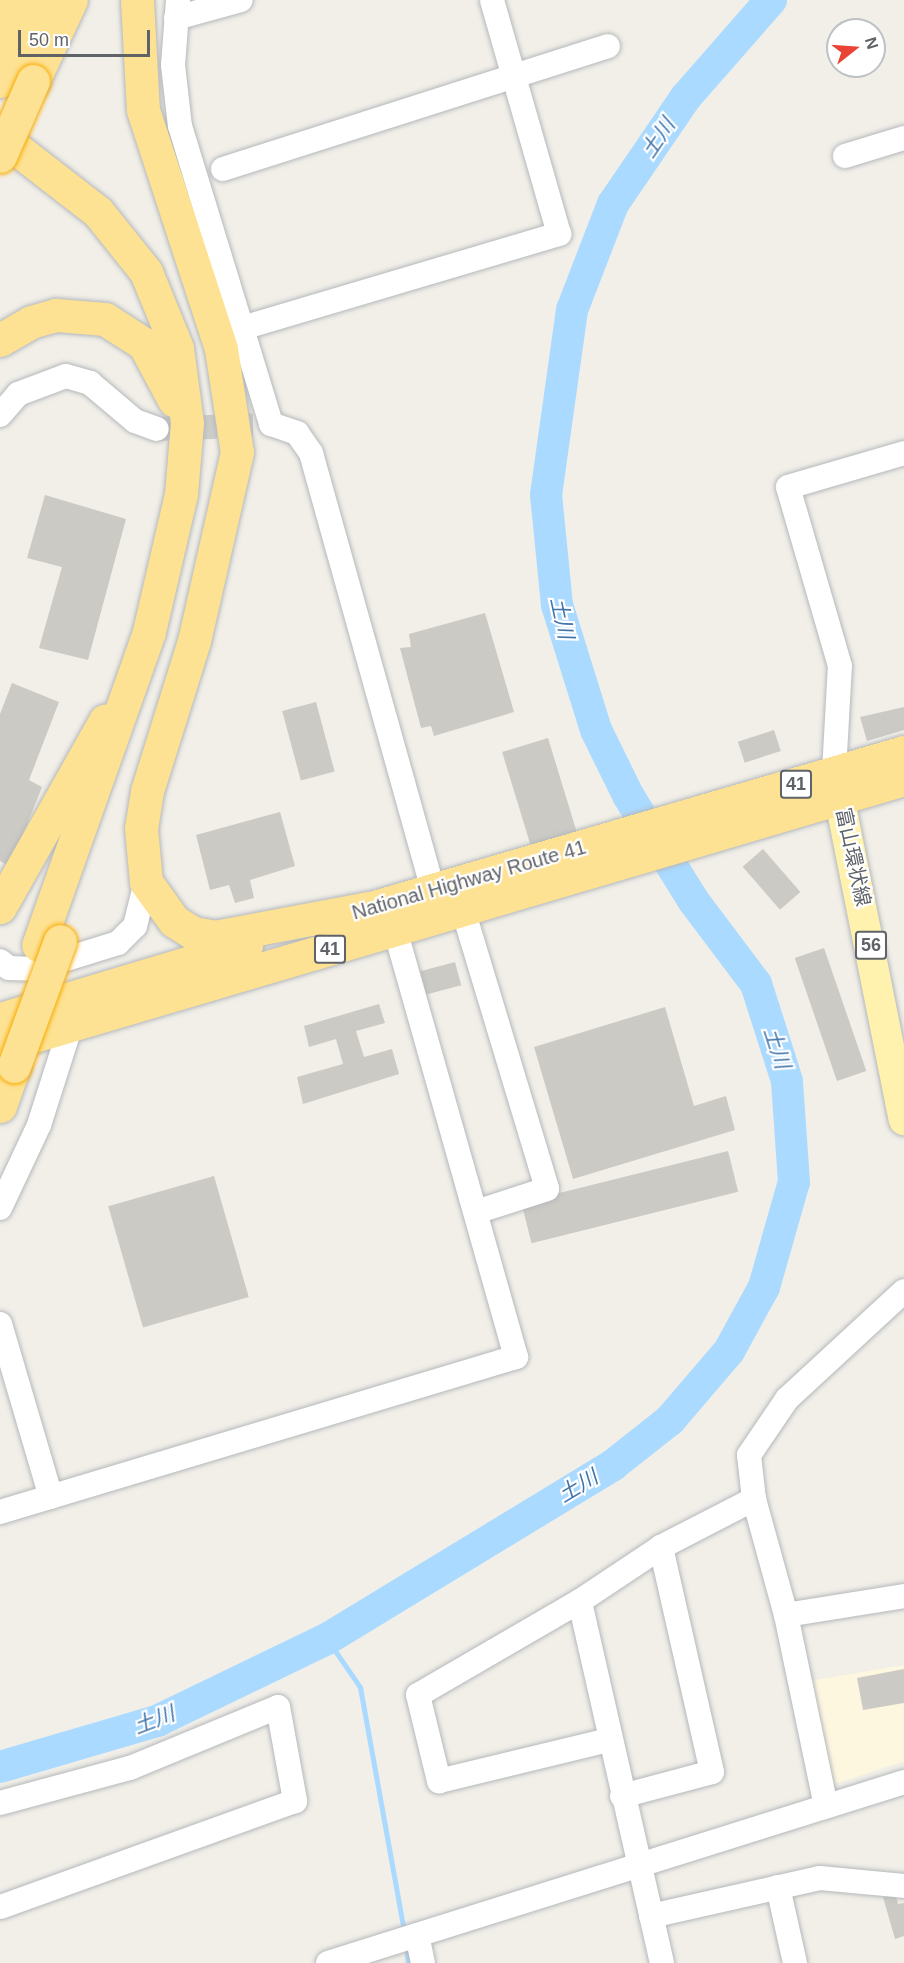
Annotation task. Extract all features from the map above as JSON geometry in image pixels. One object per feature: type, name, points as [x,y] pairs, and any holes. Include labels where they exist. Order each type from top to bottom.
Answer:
[{"type":"highway","points":[[0,28],[10,0]]},
{"type":"highway","points":[[0,156],[14,76],[37,0]]},
{"type":"highway","points":[[14,76],[71,0]]},
{"type":"highway","points":[[137,0],[137,67],[153,154],[212,318],[234,408],[237,452],[229,501],[194,641],[147,791],[141,828],[146,882],[174,921],[193,933],[215,937],[368,908]]},
{"type":"highway","points":[[0,111],[105,192],[153,250],[200,356],[224,442],[229,501]]},
{"type":"highway","points":[[0,136],[98,212],[146,273],[177,348],[188,423],[181,494],[149,632],[49,943]]},
{"type":"highway","points":[[0,340],[31,322],[81,314],[105,319],[144,344],[158,362],[176,406],[181,494]]},
{"type":"highway","points":[[0,907],[149,632]]},
{"type":"highway","points":[[0,1106],[4,1053],[49,943],[126,764],[194,641]]},
{"type":"highway","name":"National Highway Route 41","points":[[4,1053],[71,1025],[463,910],[585,861],[837,785],[904,752]]},
{"type":"highway","name":"National Highway Route 41","points":[[837,785],[904,779]]},
{"type":"highway","name":"National Highway Route 41","points":[[0,1019],[434,890],[585,861]]},
{"type":"main road","name":"富山環状線","points":[[837,785],[904,1120]]},
{"type":"street","points":[[241,0],[177,9],[173,65],[180,126],[242,328],[266,425],[297,433],[311,453],[434,890]]},
{"type":"street","points":[[242,328],[559,234],[492,0]]},
{"type":"street","points":[[223,169],[608,46]]},
{"type":"street","points":[[845,156],[904,138]]},
{"type":"street","points":[[0,415],[18,394],[66,376],[90,383],[135,421],[157,429]]},
{"type":"street","points":[[837,785],[840,666],[788,487],[904,453]]},
{"type":"street","points":[[0,961],[15,969],[34,969],[118,943],[135,926],[146,882]]},
{"type":"street","points":[[463,910],[547,1189],[476,1212]]},
{"type":"street","points":[[0,1512],[516,1357],[395,929]]},
{"type":"street","points":[[0,1208],[39,1125],[71,1025]]},
{"type":"street","points":[[826,1806],[786,1614],[754,1499],[749,1455],[787,1399],[904,1291]]},
{"type":"street","points":[[0,1324],[51,1497]]},
{"type":"street","points":[[609,1740],[439,1781],[418,1695],[580,1601],[661,1547],[754,1499]]},
{"type":"street","points":[[622,1796],[712,1772],[661,1547]]},
{"type":"street","points":[[786,1614],[904,1596]]},
{"type":"street","points":[[580,1601],[609,1740],[662,1963]]},
{"type":"street","points":[[0,1803],[130,1768],[278,1707],[296,1801],[0,1907]]},
{"type":"street","points":[[328,1963],[904,1782]]},
{"type":"street","points":[[651,1916],[820,1878],[904,1886]]},
{"type":"street","points":[[778,1887],[795,1963]]},
{"type":"street","points":[[417,1935],[423,1963]]},
{"type":"shaded area","points":[[904,1665],[904,1761],[829,1786],[804,1682]]},
{"type":"building","points":[[45,495],[126,519],[88,660],[39,648],[62,567],[27,558]]},
{"type":"building","points":[[485,613],[514,712],[434,736],[431,726],[421,728],[400,648],[411,647],[409,634]]},
{"type":"building","points":[[12,683],[59,702],[29,780],[42,787],[10,867],[0,861],[0,714]]},
{"type":"building","points":[[316,702],[335,772],[301,781],[282,711]]},
{"type":"building","points":[[904,707],[904,730],[867,741],[860,717]]},
{"type":"building","points":[[774,730],[781,751],[745,763],[738,742]]},
{"type":"building","points":[[548,738],[577,834],[531,848],[502,752]]},
{"type":"building","points":[[280,812],[295,866],[250,880],[254,898],[235,903],[229,885],[210,890],[196,835]]},
{"type":"building","points":[[763,849],[800,892],[780,910],[743,867]]},
{"type":"building","points":[[824,948],[866,1071],[837,1081],[795,958]]},
{"type":"building","points":[[455,962],[461,985],[426,994],[420,971]]},
{"type":"building","points":[[379,1004],[385,1023],[356,1031],[364,1057],[392,1049],[399,1074],[303,1104],[297,1077],[343,1064],[336,1039],[309,1047],[304,1026]]},
{"type":"building","points":[[665,1007],[694,1106],[726,1096],[735,1130],[573,1179],[534,1047]]},
{"type":"building","points":[[728,1151],[738,1192],[531,1243],[521,1203]]},
{"type":"building","points":[[214,1176],[249,1297],[143,1327],[108,1206]]},
{"type":"building","points":[[904,1669],[904,1703],[863,1710],[857,1678]]},
{"type":"building","points":[[895,1893],[898,1904],[904,1903],[904,1936],[895,1939],[883,1897]]},
{"type":"waterway","name":"土川","points":[[0,1767],[157,1721],[327,1639],[613,1465],[670,1420],[729,1351],[764,1287],[794,1182],[787,1081],[756,984],[693,900],[628,795],[596,730],[557,605],[546,495],[572,310],[613,204],[686,97],[771,0]]},
{"type":"waterway","points":[[327,1639],[360,1687],[404,1932]]},
{"type":"waterway","points":[[406,1944],[408,1963]]},
{"type":"tunnel","points":[[157,429],[260,425]]}]
